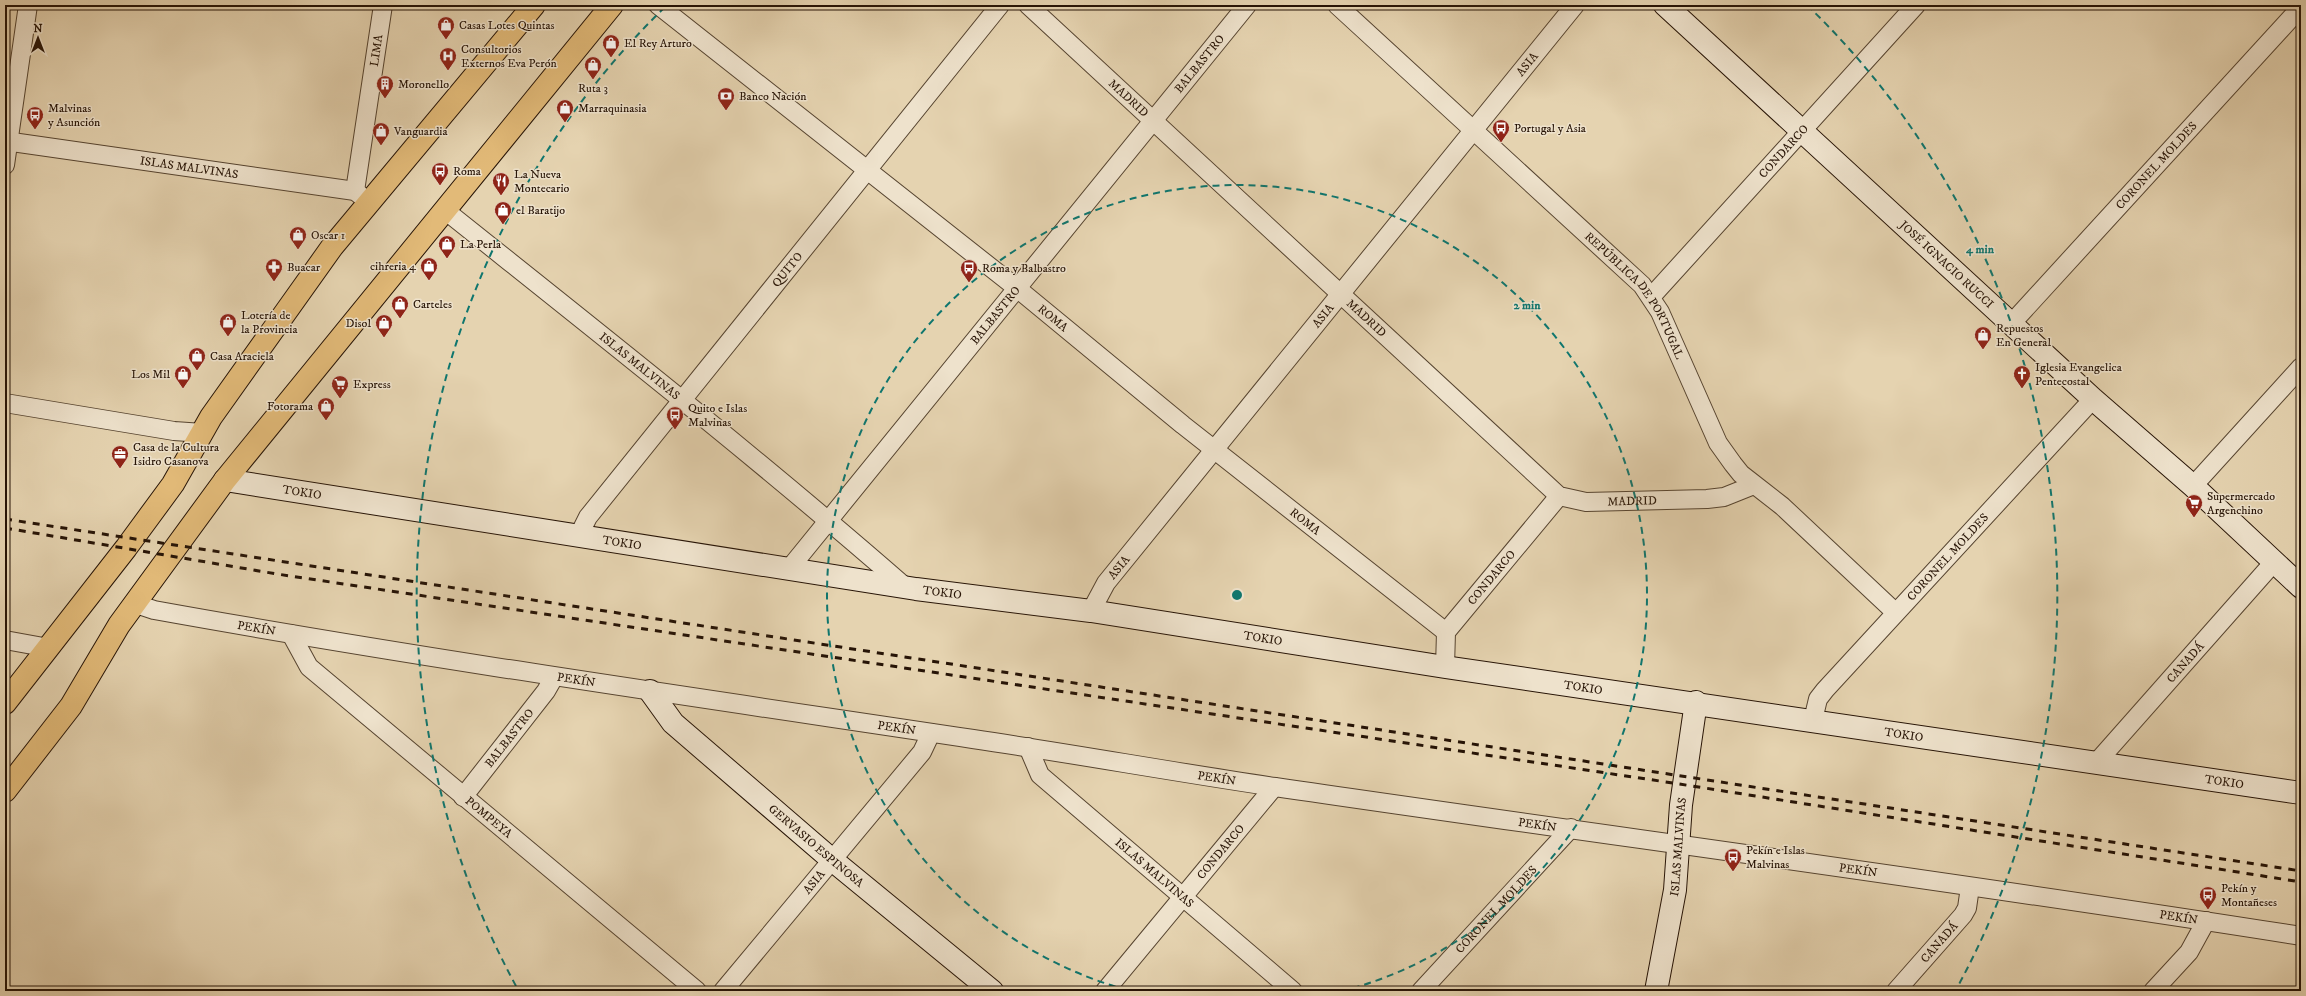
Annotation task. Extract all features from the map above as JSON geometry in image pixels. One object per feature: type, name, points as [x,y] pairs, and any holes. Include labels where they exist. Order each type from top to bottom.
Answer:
[{"type":"highway","points":[[5,703],[49,648],[173,484],[220,404],[332,247],[362,197],[534,5]]},
{"type":"highway","points":[[5,791],[72,706],[119,625],[136,604],[175,545],[225,480],[446,211],[612,5]]},
{"type":"street","points":[[5,165],[7,142],[28,5]]},
{"type":"street","name":"LIMA","points":[[362,197],[383,5]]},
{"type":"street","name":"ROMA","points":[[658,5],[1018,289],[1182,425],[1215,448],[1446,632]]},
{"type":"street","name":"QUITO","points":[[578,537],[588,518],[682,399],[1000,5]]},
{"type":"street","name":"MADRID","points":[[1028,5],[1559,496],[1586,502],[1707,499],[1724,497],[1754,485]]},
{"type":"street","name":"BALBASTRO","points":[[789,569],[1018,289],[1247,5]]},
{"type":"street","name":"REPÚBLICA DE PORTUGAL","points":[[1337,5],[1474,128],[1639,282],[1651,297],[1660,312],[1718,443],[1733,464],[1754,485],[1782,506],[1895,612]]},
{"type":"street","name":"ASIA","points":[[1091,611],[1106,584],[1575,5]]},
{"type":"street","name":"JOSÉ IGNACIO RUCCI","points":[[1665,5],[2011,324],[2093,399],[2193,486],[2301,587]]},
{"type":"street","name":"CONDARCO","points":[[1651,297],[1916,5]]},
{"type":"street","name":"CORONEL MOLDES","points":[[2011,324],[2301,6]]},
{"type":"street","name":"ISLAS MALVINAS","points":[[7,142],[362,197]]},
{"type":"street","name":"ISLAS MALVINAS","points":[[446,211],[682,399],[829,520],[904,586]]},
{"type":"street","points":[[2193,486],[2301,367]]},
{"type":"street","name":"CORONEL MOLDES","points":[[1813,720],[1818,699],[1825,690],[1895,612],[2093,399]]},
{"type":"street","points":[[5,404],[174,431],[202,433]]},
{"type":"street","name":"TOKIO","points":[[225,480],[578,537],[916,589],[1091,611],[1445,667],[1696,702],[2301,794]]},
{"type":"street","name":"CONDARCO","points":[[1446,632],[1559,496]]},
{"type":"street","name":"CANADÁ","points":[[2097,762],[2274,562]]},
{"type":"street","name":"PEKÍN","points":[[136,604],[154,610],[291,634],[554,677],[1028,747],[1274,787],[1571,828],[2301,936]]},
{"type":"street","points":[[1445,667],[1446,632]]},
{"type":"street","name":"POMPEYA","points":[[291,634],[309,666],[697,991]]},
{"type":"street","points":[[5,640],[49,648]]},
{"type":"street","name":"BALBASTRO","points":[[463,796],[546,691],[554,677]]},
{"type":"street","name":"GERVASIO ESPINOSA","points":[[650,691],[673,723],[831,859],[992,991]]},
{"type":"street","name":"ISLAS MALVINAS","points":[[1656,991],[1675,890],[1681,805],[1696,702]]},
{"type":"street","name":"ASIA","points":[[723,991],[831,859],[922,752],[931,733]]},
{"type":"street","name":"ISLAS MALVINAS","points":[[1028,747],[1040,775],[1293,991]]},
{"type":"street","name":"CONDARCO","points":[[1104,991],[1274,787]]},
{"type":"street","name":"CORONEL MOLDES","points":[[1421,991],[1571,828]]},
{"type":"street","name":"CANADÁ","points":[[1896,991],[1963,915],[1967,908],[1970,887]]},
{"type":"street","points":[[2153,991],[2189,952],[2206,921]]},
{"type":"railway","points":[[5,519],[2301,871]]},
{"type":"railway","points":[[5,528],[277,574],[1673,783],[2301,882]]},
{"type":"place","name":"Casas Lotes Quintas","points":[[446,40]]},
{"type":"place","name":"El Rey Arturo","points":[[611,58]]},
{"type":"place","name":"Consultorios Externos Eva Perón","points":[[448,71]]},
{"type":"place","name":"Ruta 3","points":[[593,80]]},
{"type":"place","name":"Moronello","points":[[385,99]]},
{"type":"place","name":"Banco Nación","points":[[726,111]]},
{"type":"place","name":"Marraquinasia","points":[[565,123]]},
{"type":"place","name":"Malvinas y Asunción","points":[[35,130]]},
{"type":"place","name":"Portugal y Asia","points":[[1501,143]]},
{"type":"place","name":"Vanguardia","points":[[381,146]]},
{"type":"place","name":"Roma","points":[[440,186]]},
{"type":"place","name":"La Nueva Montecario","points":[[501,196]]},
{"type":"place","name":"el Baratijo","points":[[503,225]]},
{"type":"place","name":"Oscar 1","points":[[298,250]]},
{"type":"place","name":"La Perla","points":[[447,259]]},
{"type":"place","name":"cihreria 4","points":[[429,281]]},
{"type":"place","name":"Buacar","points":[[274,282]]},
{"type":"place","name":"Roma y Balbastro","points":[[969,283]]},
{"type":"place","name":"Carteles","points":[[400,319]]},
{"type":"place","name":"Lotería de la Provincia","points":[[228,337]]},
{"type":"place","name":"Disol","points":[[384,338]]},
{"type":"place","name":"Repuestos En General","points":[[1983,350]]},
{"type":"place","name":"Casa Araciela","points":[[197,371]]},
{"type":"place","name":"Los Mil","points":[[183,389]]},
{"type":"place","name":"Iglesia Evangelica Pentecostal","points":[[2022,389]]},
{"type":"place","name":"Express","points":[[340,399]]},
{"type":"place","name":"Fotorama","points":[[326,421]]},
{"type":"place","name":"Quito e Islas Malvinas","points":[[675,430]]},
{"type":"place","name":"Casa de la Cultura Isidro Casanova","points":[[120,469]]},
{"type":"place","name":"Supermercado Argenchino","points":[[2194,518]]},
{"type":"place","name":"Pekín e Islas Malvinas","points":[[1733,872]]},
{"type":"place","name":"Pekín y Montañeses","points":[[2208,910]]}]
